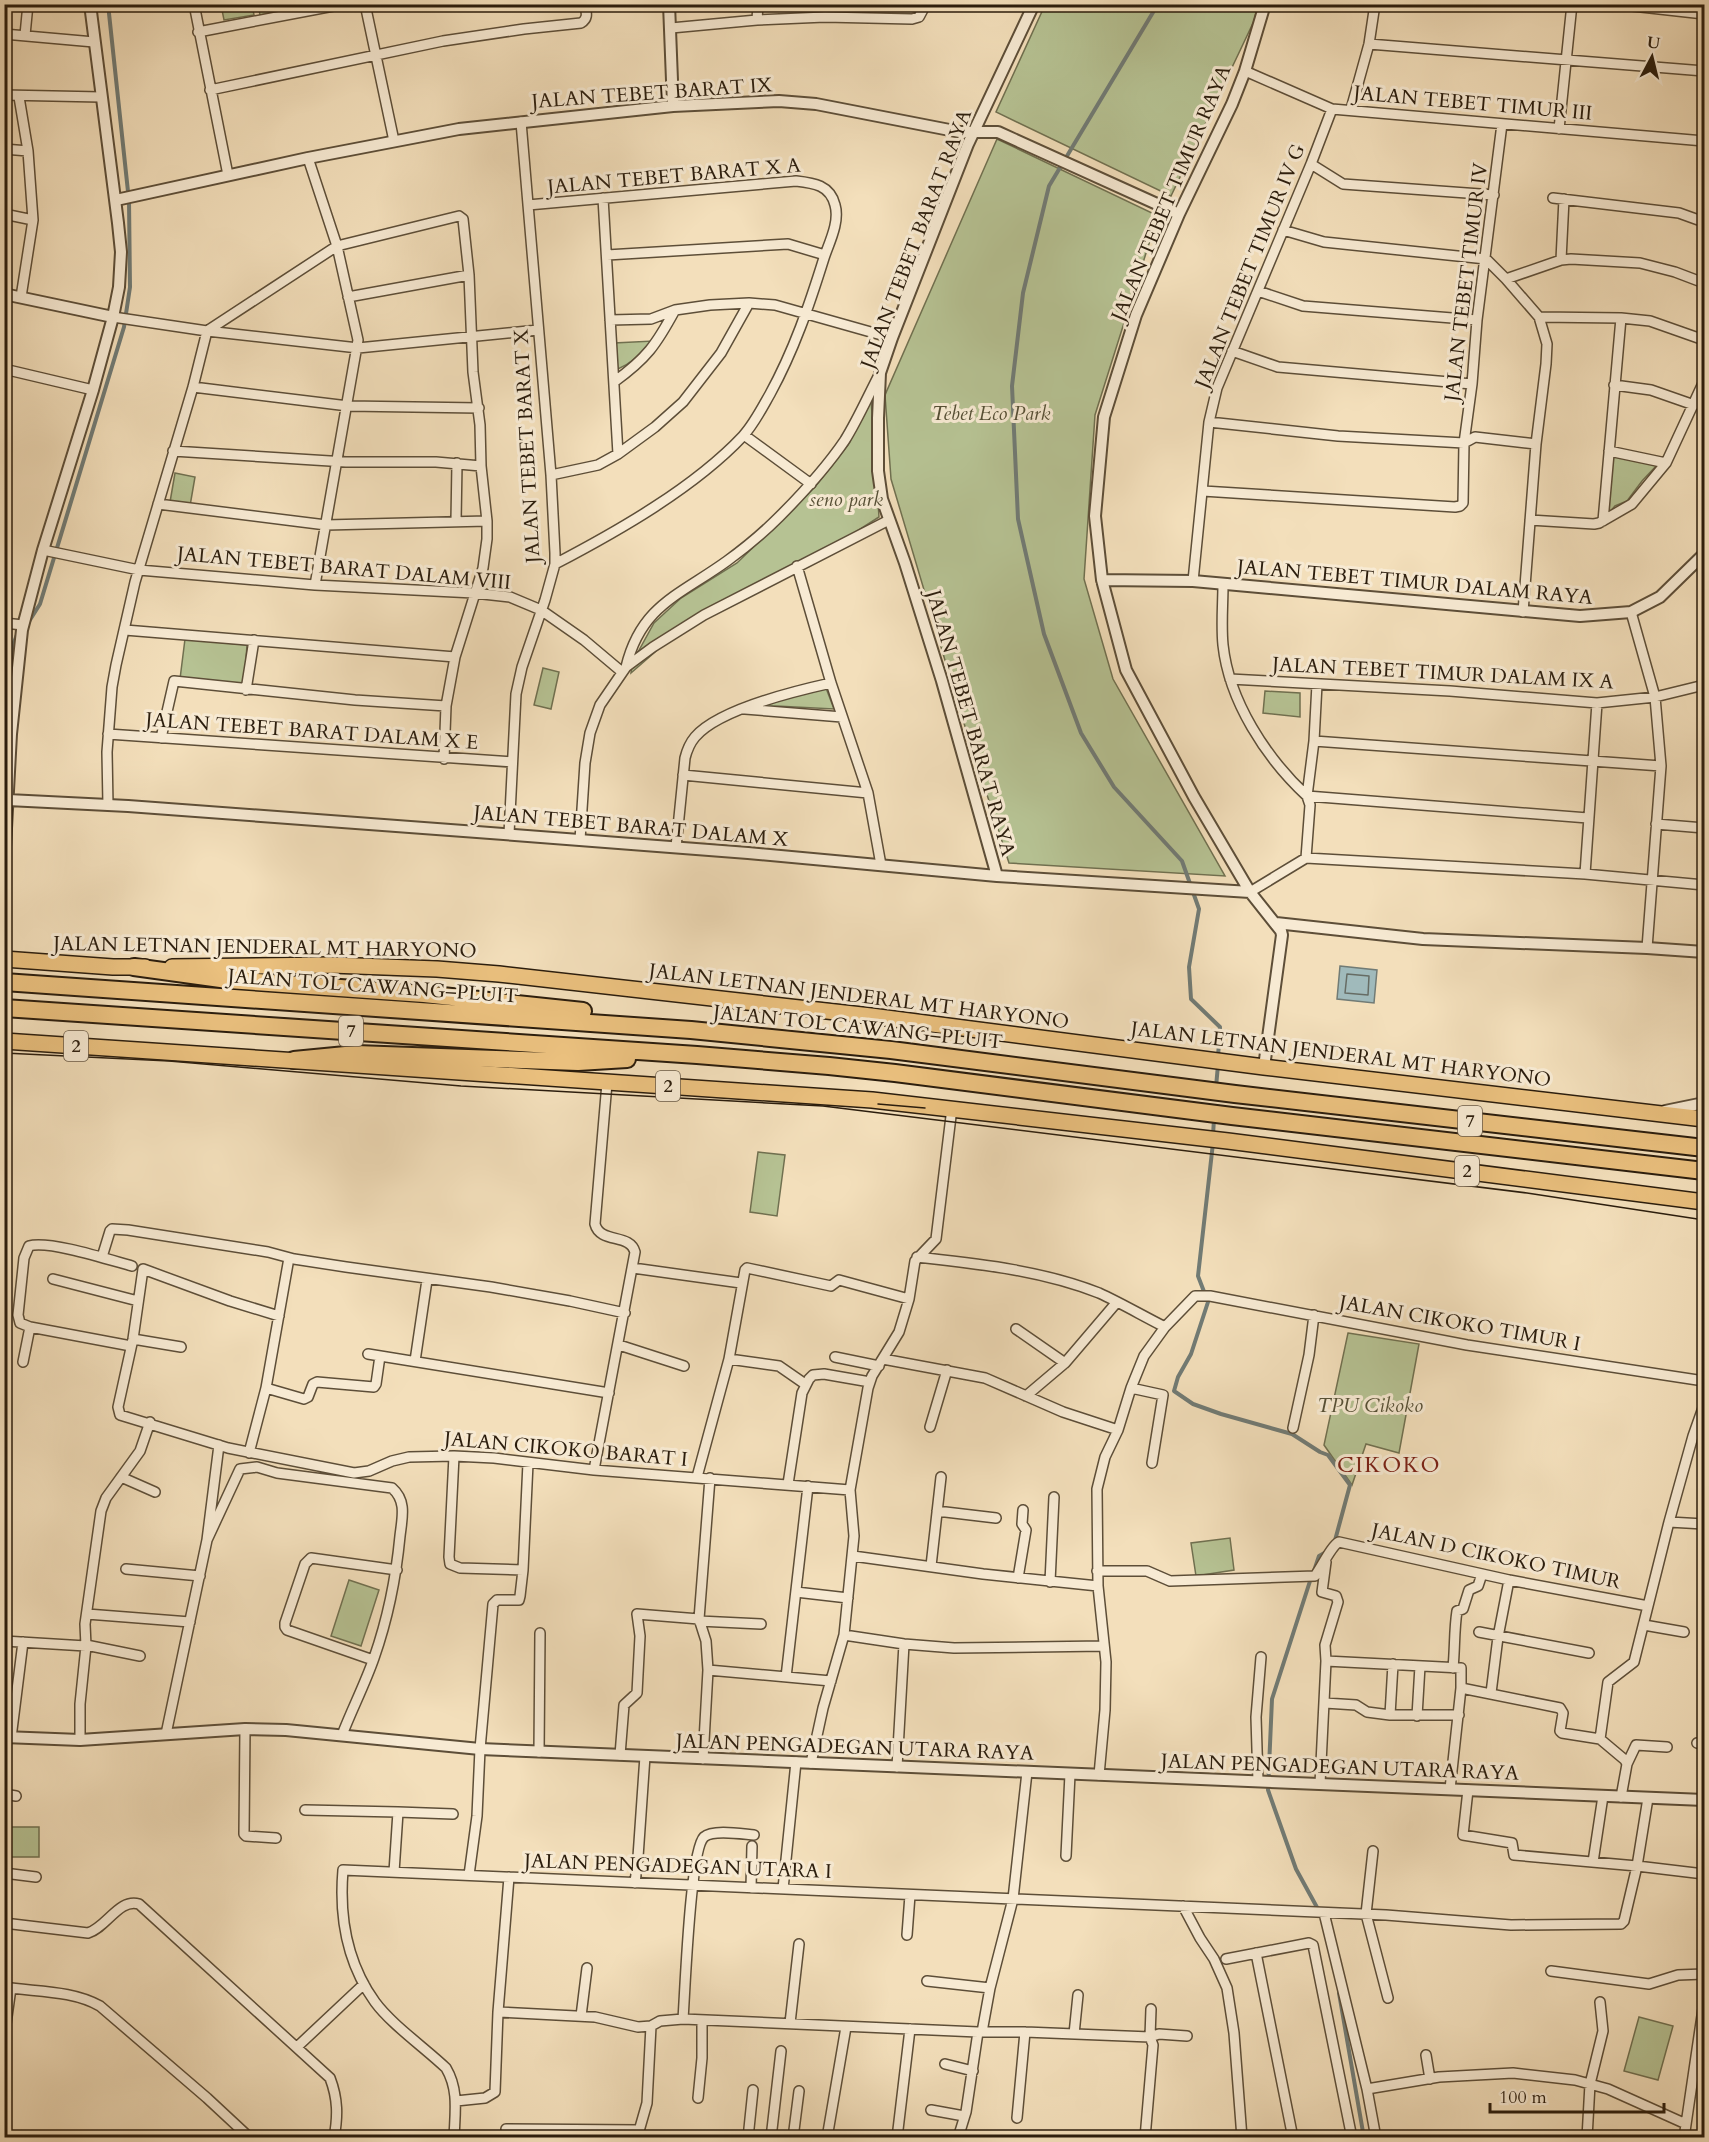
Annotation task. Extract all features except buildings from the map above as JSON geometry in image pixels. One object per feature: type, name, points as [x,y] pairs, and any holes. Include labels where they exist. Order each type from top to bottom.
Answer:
[{"type":"highway","name":"JALAN LETNAN JENDERAL MT HARYONO","points":[[4,959],[134,967],[331,965],[469,972],[871,1016],[1191,1058],[1704,1119]]},
{"type":"highway","points":[[134,967],[228,980],[424,994],[630,1017],[691,1030]]},
{"type":"highway","name":"JALAN TOL CAWANG–PLUIT","points":[[4,982],[691,1030],[881,1049],[1235,1094],[1704,1148]]},
{"type":"highway","name":"7","points":[[4,1008],[697,1055],[895,1073],[1232,1116],[1704,1171]]},
{"type":"highway","name":"2","points":[[4,1041],[872,1100],[1228,1141],[1703,1205]]},
{"type":"highway","points":[[294,1060],[356,1054],[578,1062],[697,1055]]},
{"type":"street","points":[[25,35],[27,4]]},
{"type":"street","points":[[4,866],[6,799],[22,627],[48,552],[119,286],[121,252],[116,200],[90,4]]},
{"type":"street","points":[[198,32],[344,4]]},
{"type":"street","points":[[365,4],[394,141]]},
{"type":"street","points":[[210,90],[455,39],[581,23],[587,16],[585,4]]},
{"type":"street","points":[[669,4],[673,106]]},
{"type":"street","points":[[757,20],[758,4]]},
{"type":"street","points":[[671,28],[757,20],[825,17],[912,19],[920,17],[926,4]]},
{"type":"street","name":"JALAN TEBET BARAT RAYA","points":[[997,876],[942,681],[882,500],[878,471],[878,418],[880,373],[892,338],[973,133],[1034,4]]},
{"type":"street","name":"JALAN TEBET TIMUR RAYA","points":[[1265,4],[1245,71],[1232,104],[1179,213],[1136,315],[1104,417],[1095,516],[1102,580],[1126,670],[1194,797],[1250,892],[1276,923]]},
{"type":"street","points":[[1352,109],[1369,44],[1376,4]]},
{"type":"street","points":[[1559,129],[1572,4]]},
{"type":"street","points":[[1614,4],[1704,14]]},
{"type":"street","points":[[196,5],[198,32],[228,175]]},
{"type":"street","points":[[4,34],[94,42]]},
{"type":"street","points":[[1369,44],[1704,71]]},
{"type":"street","name":"JALAN TEBET TIMUR III","points":[[1245,71],[1332,109],[1704,141]]},
{"type":"street","points":[[4,95],[101,97]]},
{"type":"street","points":[[19,97],[28,151],[33,220],[21,297]]},
{"type":"street","name":"JALAN TEBET BARAT IX","points":[[116,200],[308,158],[459,129],[673,106],[779,101],[816,104],[960,132],[998,132],[1179,213]]},
{"type":"street","name":"JALAN TEBET TIMUR IV G","points":[[1193,581],[1209,422],[1217,388],[1332,109]]},
{"type":"street","name":"JALAN TEBET BARAT X","points":[[509,834],[516,694],[555,564],[551,476],[521,122]]},
{"type":"street","name":"JALAN TEBET TIMUR IV","points":[[1203,491],[1460,506],[1464,499],[1464,443],[1477,320],[1502,124]]},
{"type":"street","points":[[4,149],[28,151]]},
{"type":"street","points":[[308,158],[337,246],[357,332],[358,348],[315,585]]},
{"type":"street","points":[[1311,164],[1343,184],[1494,195]]},
{"type":"street","name":"JALAN TEBET BARAT X A","points":[[528,205],[782,181],[814,183],[825,188],[836,207],[832,235],[807,314],[779,377],[761,411],[744,435],[682,488],[555,564]]},
{"type":"street","points":[[603,198],[618,454]]},
{"type":"street","points":[[1553,198],[1679,213],[1704,222]]},
{"type":"street","points":[[1561,260],[1564,199]]},
{"type":"street","points":[[4,214],[33,220]]},
{"type":"street","points":[[108,805],[108,734],[112,687],[139,570],[193,387],[207,331],[337,246],[459,216],[463,219],[469,275],[473,372],[479,408],[481,466],[488,521],[486,552],[455,657],[446,706],[444,759]]},
{"type":"street","points":[[1283,230],[1324,242],[1486,259],[1539,317],[1547,344],[1536,444],[1523,612]]},
{"type":"street","points":[[607,255],[788,244],[825,255]]},
{"type":"street","points":[[1506,279],[1561,260],[1640,263],[1675,272],[1704,283]]},
{"type":"street","points":[[348,297],[469,275]]},
{"type":"street","points":[[1258,291],[1303,306],[1477,320]]},
{"type":"street","points":[[4,294],[112,317],[207,331],[358,348],[538,330]]},
{"type":"street","points":[[610,321],[651,319],[675,310],[749,303],[775,305],[892,338]]},
{"type":"street","points":[[551,476],[598,465],[618,454],[655,427],[683,402],[720,353],[749,303]]},
{"type":"street","points":[[614,382],[639,364],[657,342],[675,310]]},
{"type":"street","points":[[1539,317],[1621,318],[1662,324],[1704,340]]},
{"type":"street","points":[[1603,521],[1621,318]]},
{"type":"street","points":[[1232,351],[1278,367],[1472,384]]},
{"type":"street","points":[[4,369],[93,390]]},
{"type":"street","points":[[580,840],[585,764],[590,733],[600,705],[624,670],[634,642],[650,616],[681,590],[727,561],[777,519],[811,484],[845,439],[880,373]]},
{"type":"street","points":[[1530,519],[1594,524],[1632,504],[1666,463],[1704,381]]},
{"type":"street","points":[[1614,385],[1651,390],[1694,405]]},
{"type":"street","points":[[193,387],[348,406],[479,408]]},
{"type":"street","points":[[1209,422],[1338,436],[1464,443],[1475,438],[1536,444]]},
{"type":"street","points":[[744,435],[811,484]]},
{"type":"street","points":[[173,451],[336,461],[457,463],[481,466]]},
{"type":"street","points":[[1610,451],[1666,463]]},
{"type":"street","points":[[456,521],[457,463]]},
{"type":"street","points":[[158,504],[326,525],[488,521]]},
{"type":"street","points":[[624,670],[652,648],[704,615],[889,519]]},
{"type":"street","name":"JALAN TEBET BARAT DALAM VIII","points":[[48,552],[139,570],[315,585],[510,597],[541,610],[624,670]]},
{"type":"street","name":"JALAN TEBET TIMUR DALAM RAYA","points":[[1102,580],[1193,581],[1580,616],[1630,612],[1660,597],[1704,554]]},
{"type":"street","points":[[797,566],[831,682],[868,793],[881,865]]},
{"type":"street","points":[[1223,584],[1223,645],[1230,679],[1247,722],[1294,784],[1307,796],[1588,818]]},
{"type":"street","points":[[1630,612],[1655,697],[1661,766],[1647,948]]},
{"type":"street","points":[[4,623],[22,627]]},
{"type":"street","points":[[125,630],[455,657]]},
{"type":"street","points":[[246,690],[254,640]]},
{"type":"street","name":"JALAN TEBET TIMUR DALAM IX A","points":[[1230,679],[1450,691],[1597,703],[1655,697],[1704,685]]},
{"type":"street","points":[[162,738],[174,681],[246,690],[446,706]]},
{"type":"street","points":[[676,847],[682,775],[688,747],[695,737],[707,726],[743,709],[795,691],[831,682]]},
{"type":"street","points":[[1306,858],[1310,805],[1307,796],[1314,741],[1317,684]]},
{"type":"street","points":[[1585,874],[1597,703]]},
{"type":"street","points":[[743,709],[842,717]]},
{"type":"street","name":"JALAN TEBET BARAT DALAM X E","points":[[108,734],[512,762]]},
{"type":"street","points":[[1314,741],[1661,766]]},
{"type":"street","points":[[682,775],[868,793]]},
{"type":"street","name":"JALAN TEBET BARAT DALAM X","points":[[6,799],[509,834],[997,876],[1250,892]]},
{"type":"street","points":[[1656,824],[1704,828]]},
{"type":"street","points":[[1250,892],[1306,858],[1585,874],[1704,885]]},
{"type":"street","points":[[1276,923],[1423,939],[1704,952]]},
{"type":"street","points":[[1264,1067],[1282,935],[1276,923]]},
{"type":"street","points":[[594,1470],[625,1313],[633,1268],[634,1247],[629,1243],[602,1235],[597,1231],[595,1224],[607,1083]]},
{"type":"street","points":[[1653,1114],[1704,1102]]},
{"type":"street","points":[[811,1763],[844,1635],[853,1556],[853,1513],[850,1490],[870,1382],[899,1332],[909,1299],[917,1257],[936,1239],[952,1108]]},
{"type":"street","points":[[102,1257],[112,1229],[128,1230],[268,1251],[289,1258],[427,1280],[528,1293],[625,1313]]},
{"type":"street","points":[[132,1266],[102,1257],[35,1244],[29,1246],[24,1258],[18,1315],[20,1323],[30,1327],[181,1347]]},
{"type":"street","points":[[917,1257],[1033,1273],[1059,1280],[1117,1302],[1165,1327],[1144,1356],[1118,1430],[1105,1458],[1097,1489],[1097,1571],[1106,1662],[1099,1775]]},
{"type":"street","points":[[249,1452],[266,1388],[289,1258]]},
{"type":"street","points":[[633,1268],[741,1283]]},
{"type":"street","points":[[697,1477],[729,1359],[743,1272],[747,1268],[831,1286],[838,1280],[909,1299]]},
{"type":"street","points":[[132,1342],[143,1269],[230,1301],[279,1316]]},
{"type":"street","points":[[53,1279],[138,1300]]},
{"type":"street","points":[[415,1361],[427,1280]]},
{"type":"street","name":"JALAN CIKOKO TIMUR I","points":[[1165,1327],[1197,1295],[1210,1296],[1467,1345],[1704,1381]]},
{"type":"street","points":[[1026,1396],[1065,1363],[1117,1302]]},
{"type":"street","points":[[1293,1428],[1309,1354],[1314,1315]]},
{"type":"street","points":[[23,1362],[30,1327]]},
{"type":"street","points":[[1016,1329],[1065,1363]]},
{"type":"street","name":"JALAN CIKOKO BARAT I","points":[[132,1342],[118,1411],[123,1417],[150,1422],[219,1445],[249,1452],[354,1473],[369,1471],[392,1461],[409,1457],[454,1456],[494,1458],[594,1470],[850,1490]]},
{"type":"street","points":[[619,1345],[684,1366]]},
{"type":"street","points":[[368,1354],[609,1393]]},
{"type":"street","points":[[266,1388],[304,1399],[308,1397],[313,1384],[317,1382],[374,1387],[380,1356]]},
{"type":"street","points":[[835,1357],[947,1370],[986,1377],[1063,1412],[1118,1430]]},
{"type":"street","points":[[729,1359],[779,1366],[806,1384]]},
{"type":"street","points":[[930,1426],[947,1370]]},
{"type":"street","points":[[788,1484],[806,1384],[813,1375],[824,1374],[870,1382]]},
{"type":"street","points":[[1131,1388],[1163,1395],[1152,1463]]},
{"type":"street","points":[[1600,1739],[1608,1682],[1634,1662],[1669,1522],[1704,1405]]},
{"type":"street","points":[[80,1740],[80,1704],[87,1614],[101,1511],[106,1498],[140,1451],[150,1422]]},
{"type":"street","points":[[1693,1436],[1704,1439]]},
{"type":"street","points":[[166,1734],[207,1540],[219,1445]]},
{"type":"street","points":[[454,1456],[450,1564],[460,1568],[523,1570]]},
{"type":"street","points":[[469,1875],[477,1816],[480,1749],[493,1604],[497,1600],[519,1600],[523,1570],[528,1463]]},
{"type":"street","points":[[207,1540],[240,1469],[257,1467],[277,1473],[392,1488],[398,1493],[403,1505],[397,1570],[391,1602],[373,1660],[342,1735]]},
{"type":"street","points":[[121,1477],[155,1492]]},
{"type":"street","points":[[931,1566],[941,1477]]},
{"type":"street","points":[[702,1758],[708,1670],[706,1641],[699,1620],[710,1478]]},
{"type":"street","points":[[786,1677],[808,1486]]},
{"type":"street","points":[[1050,1582],[1054,1497]]},
{"type":"street","points":[[937,1510],[996,1518]]},
{"type":"street","points":[[1018,1578],[1026,1530],[1022,1524],[1023,1510]]},
{"type":"street","points":[[1669,1522],[1704,1524]]},
{"type":"street","name":"JALAN D CIKOKO TIMUR","points":[[1326,1560],[1337,1542],[1509,1580],[1648,1606]]},
{"type":"street","points":[[853,1556],[1050,1582],[1098,1586]]},
{"type":"street","points":[[373,1660],[287,1630],[285,1623],[305,1564],[311,1558],[397,1570]]},
{"type":"street","points":[[1097,1571],[1147,1571],[1170,1581],[1311,1576],[1326,1560]]},
{"type":"street","points":[[1320,1784],[1325,1703],[1325,1645],[1338,1602],[1335,1596],[1322,1592],[1326,1560]]},
{"type":"street","points":[[126,1569],[200,1576]]},
{"type":"street","points":[[1450,1790],[1461,1688],[1453,1634],[1457,1611],[1462,1610],[1469,1590],[1478,1586],[1482,1574]]},
{"type":"street","points":[[1491,1693],[1498,1637],[1509,1580]]},
{"type":"street","points":[[796,1592],[848,1598]]},
{"type":"street","points":[[87,1614],[190,1622]]},
{"type":"street","points":[[620,1755],[624,1705],[638,1693],[640,1636],[637,1614],[760,1623]]},
{"type":"street","points":[[1644,1625],[1684,1632]]},
{"type":"street","points":[[1479,1632],[1589,1653]]},
{"type":"street","points":[[539,1752],[540,1633]]},
{"type":"street","points":[[844,1635],[904,1644],[954,1648],[1104,1646]]},
{"type":"street","points":[[4,1641],[86,1646],[140,1656]]},
{"type":"street","points":[[8,1737],[24,1642]]},
{"type":"street","points":[[897,1767],[904,1644]]},
{"type":"street","points":[[1261,1657],[1256,1717],[1266,1782]]},
{"type":"street","points":[[1326,1661],[1457,1668]]},
{"type":"street","points":[[1390,1715],[1393,1664]]},
{"type":"street","points":[[1416,1716],[1420,1666]]},
{"type":"street","points":[[708,1670],[831,1681]]},
{"type":"street","points":[[1461,1688],[1560,1708],[1563,1713],[1560,1731],[1562,1733],[1600,1739],[1627,1764]]},
{"type":"street","points":[[1325,1703],[1356,1705],[1367,1712],[1390,1715],[1459,1715]]},
{"type":"street","points":[[245,1729],[244,1834],[276,1838]]},
{"type":"street","name":"JALAN PENGADEGAN UTARA RAYA","points":[[8,1737],[80,1740],[245,1729],[302,1731],[415,1744],[539,1752],[1704,1800]]},
{"type":"street","points":[[1621,1797],[1627,1764],[1636,1745],[1667,1747]]},
{"type":"street","points":[[634,1883],[639,1848],[645,1756]]},
{"type":"street","points":[[783,1889],[796,1762]]},
{"type":"street","points":[[958,2138],[990,1988],[1013,1899],[1027,1772]]},
{"type":"street","points":[[1066,1856],[1070,1774]]},
{"type":"street","points":[[1468,1790],[1464,1836],[1512,1843],[1515,1855],[1704,1874]]},
{"type":"street","points":[[4,1794],[16,1796]]},
{"type":"street","points":[[1593,1862],[1603,1796]]},
{"type":"street","points":[[1637,1866],[1648,1798]]},
{"type":"street","points":[[305,1810],[453,1814]]},
{"type":"street","points":[[394,1872],[398,1812]]},
{"type":"street","points":[[683,2019],[693,1885],[699,1846],[706,1836],[720,1833],[754,1834]]},
{"type":"street","points":[[751,1888],[752,1846]]},
{"type":"street","points":[[1373,1851],[1366,1914],[1388,1998]]},
{"type":"street","name":"JALAN PENGADEGAN UTARA I","points":[[364,1984],[352,1960],[344,1929],[343,1870],[1366,1914],[1511,1925],[1621,1924],[1624,1921],[1637,1866]]},
{"type":"street","points":[[4,1874],[36,1877]]},
{"type":"street","points":[[456,2101],[485,2098],[495,2092],[498,2012],[510,1877]]},
{"type":"street","points":[[907,1935],[910,1894]]},
{"type":"street","points":[[4,1923],[88,1934],[98,1929],[125,1904],[134,1902],[139,1904],[330,2078],[336,2094],[334,2138]]},
{"type":"street","points":[[1184,1906],[1200,1938],[1214,1959],[1227,1988],[1234,2032],[1242,2138]]},
{"type":"street","points":[[1320,1912],[1367,2089],[1376,2138]]},
{"type":"street","points":[[1226,1959],[1309,1943],[1314,1947],[1352,2138]]},
{"type":"street","points":[[790,2024],[799,1944]]},
{"type":"street","points":[[1256,1953],[1293,2138]]},
{"type":"street","points":[[581,2016],[587,1968]]},
{"type":"street","points":[[1551,1971],[1649,1984],[1678,1976],[1704,1974]]},
{"type":"street","points":[[927,1981],[990,1988]]},
{"type":"street","points":[[297,2047],[364,1984],[376,2003],[446,2068],[452,2078],[456,2101],[454,2138]]},
{"type":"street","points":[[4,2038],[8,1987],[83,1999],[100,2006],[250,2138]]},
{"type":"street","points":[[1074,2034],[1077,1995]]},
{"type":"street","points":[[1587,2138],[1590,2084],[1603,2031],[1600,2002]]},
{"type":"street","points":[[1684,2138],[1700,2058],[1704,2002]]},
{"type":"street","points":[[1145,2138],[1153,2045],[1150,2037],[1151,2009]]},
{"type":"street","points":[[498,2012],[595,2017],[631,2026],[651,2026],[660,2021],[683,2019],[909,2030],[1186,2036]]},
{"type":"street","points":[[698,2098],[702,2058],[702,2021]]},
{"type":"street","points":[[506,2129],[638,2134],[647,2103],[651,2026]]},
{"type":"street","points":[[826,2138],[846,2027]]},
{"type":"street","points":[[897,2138],[909,2030]]},
{"type":"street","points":[[1017,2118],[1025,2032]]},
{"type":"street","points":[[771,2138],[781,2051]]},
{"type":"street","points":[[1426,2055],[1430,2079]]},
{"type":"street","points":[[945,2064],[973,2071]]},
{"type":"street","points":[[1367,2089],[1430,2079],[1513,2073],[1575,2080],[1608,2089],[1686,2124]]},
{"type":"street","points":[[748,2138],[753,2090]]},
{"type":"street","points":[[793,2138],[799,2091]]},
{"type":"street","points":[[931,2110],[964,2116]]},
{"type":"green space","points":[[258,4],[315,5],[260,15]]},
{"type":"green space","points":[[221,5],[252,5],[254,15],[224,20]]},
{"type":"green space","points":[[1045,5],[1258,5],[1254,21],[1171,196],[996,112]]},
{"type":"green space","name":"Tebet Eco Park","points":[[997,139],[1152,213],[1153,231],[1095,415],[1084,579],[1113,679],[1225,876],[1009,863],[961,714],[891,479],[885,395]]},
{"type":"green space","points":[[653,341],[636,358],[616,370],[614,343]]},
{"type":"green space","name":"seno park","points":[[871,399],[879,517],[851,535],[686,625],[631,673],[632,663],[654,623],[681,598],[737,563],[815,487],[848,445]]},
{"type":"green space","points":[[1613,455],[1658,464],[1627,501],[1615,506],[1608,514]]},
{"type":"green space","points":[[175,473],[195,477],[190,506],[170,502]]},
{"type":"green space","points":[[185,639],[247,645],[244,686],[180,679]]},
{"type":"green space","points":[[543,668],[559,672],[551,709],[534,705]]},
{"type":"green space","points":[[826,688],[834,709],[757,705]]},
{"type":"green space","points":[[1265,691],[1300,693],[1300,717],[1263,713]]},
{"type":"green space","points":[[758,1152],[785,1155],[777,1216],[750,1212]]},
{"type":"green space","name":"TPU Cikoko","points":[[1348,1333],[1419,1344],[1399,1453],[1366,1444],[1352,1485],[1324,1445]]},
{"type":"green space","points":[[1230,1538],[1234,1570],[1196,1576],[1191,1543]]},
{"type":"green space","points":[[349,1580],[379,1590],[361,1646],[331,1636]]},
{"type":"green space","points":[[5,1827],[39,1827],[39,1857],[5,1857]]},
{"type":"green space","points":[[1639,2017],[1673,2026],[1658,2080],[1624,2071]]},
{"type":"water","points":[[1340,966],[1377,970],[1374,1003],[1337,999]]},
{"type":"waterway","points":[[28,623],[40,604],[124,327],[130,287],[129,201],[108,4]]},
{"type":"waterway","points":[[1158,4],[1049,186],[1023,293],[1012,386],[1018,519],[1044,634],[1081,733],[1114,787],[1182,861],[1199,909],[1189,967],[1191,999],[1220,1027],[1218,1057]]},
{"type":"waterway","points":[[4,732],[14,642],[17,635]]},
{"type":"waterway","points":[[1216,1087],[1218,1065]]},
{"type":"waterway","points":[[1213,1135],[1214,1119]]},
{"type":"waterway","points":[[1213,1143],[1198,1276],[1208,1302],[1191,1354],[1178,1377],[1174,1391],[1193,1404],[1292,1434],[1328,1455],[1350,1485],[1334,1544]]},
{"type":"waterway","points":[[1314,1571],[1319,1556],[1328,1551]]},
{"type":"waterway","points":[[1311,1578],[1272,1699],[1268,1790],[1296,1869],[1319,1911]]},
{"type":"waterway","points":[[1339,1993],[1364,2138]]},
{"type":"tram line","points":[[4,1053],[169,1061],[461,1086],[823,1106],[1527,1193],[1704,1220]]},
{"type":"tram line","points":[[878,1104],[925,1108]]},
{"type":"district","name":"CIKOKO","points":[[1389,1465]]}]
